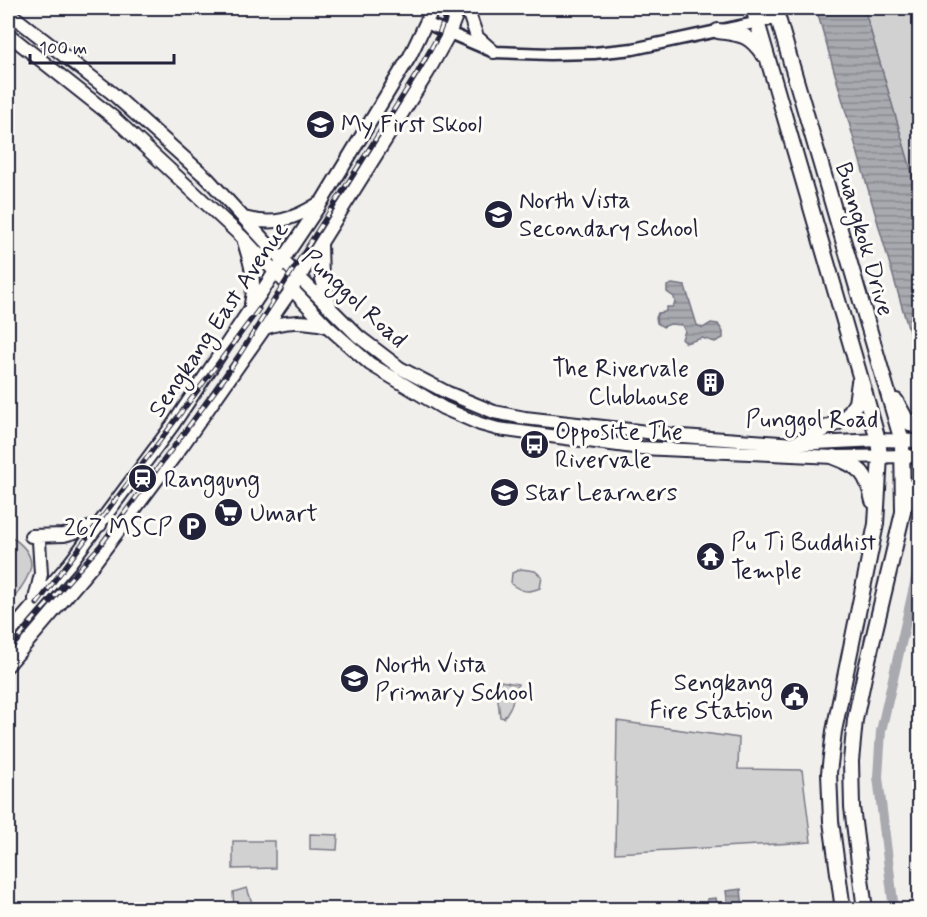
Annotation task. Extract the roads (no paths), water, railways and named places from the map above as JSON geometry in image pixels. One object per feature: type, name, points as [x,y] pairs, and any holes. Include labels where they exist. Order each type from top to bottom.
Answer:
[{"type":"main road","name":"Sengkang East Avenue","points":[[8,635],[100,525],[172,426],[250,308],[276,273],[410,56],[433,8]]},
{"type":"main road","name":"Sengkang East Avenue","points":[[8,665],[92,566],[292,289],[429,72],[449,34],[459,8]]},
{"type":"main road","points":[[467,8],[477,37],[494,52]]},
{"type":"main road","name":"Buangkok Drive","points":[[753,8],[860,376],[878,440],[880,456],[876,524],[834,731],[829,773],[831,821],[843,909]]},
{"type":"main road","name":"Punggol Road","points":[[8,12],[112,93],[208,179],[299,278],[358,336],[400,368],[448,393],[494,412],[682,436],[795,444],[878,440],[920,441]]},
{"type":"main road","name":"Buangkok Drive","points":[[776,13],[902,441],[903,512],[855,720],[851,761],[852,807],[865,909]]},
{"type":"main road","points":[[718,31],[742,34],[750,39],[768,60]]},
{"type":"main road","name":"Punggol Road","points":[[8,34],[114,118],[242,237],[327,326],[370,364],[443,408],[498,429],[641,448],[834,457],[920,456]]},
{"type":"main road","points":[[243,218],[258,222],[278,222],[302,214],[321,203]]},
{"type":"main road","points":[[242,237],[254,272],[254,289],[250,308]]},
{"type":"main road","points":[[321,242],[322,279],[331,309]]},
{"type":"main road","points":[[265,328],[294,321],[327,326]]},
{"type":"main road","points":[[795,444],[846,418],[856,403],[860,376]]},
{"type":"main road","points":[[885,384],[907,421],[920,429]]},
{"type":"main road","points":[[834,457],[855,465],[863,472],[869,483],[874,502],[876,524]]},
{"type":"main road","points":[[903,512],[911,491],[920,479]]},
{"type":"main road","points":[[33,606],[39,591],[41,574],[35,539],[64,535],[100,525]]},
{"type":"street","points":[[426,23],[494,52],[594,53],[633,49],[718,31],[757,22],[776,13]]},
{"type":"waterway","points":[[894,910],[878,777],[881,731],[920,561]]},
{"type":"railway","points":[[8,652],[32,621],[100,546],[226,376],[417,73],[438,36],[449,8]]},
{"type":"railway","points":[[37,604],[259,309]]},
{"type":"place","name":"My First Skool","points":[[320,124]]},
{"type":"place","name":"North Vista Secondary School","points":[[498,214]]},
{"type":"place","name":"The Rivervale Clubhouse","points":[[710,382]]},
{"type":"place","name":"Opposite The Rivervale","points":[[534,445]]},
{"type":"place","name":"Ranggung","points":[[143,479]]},
{"type":"place","name":"Star Learners","points":[[504,492]]},
{"type":"place","name":"Umart","points":[[229,513]]},
{"type":"place","name":"267 MSCP","points":[[193,527]]},
{"type":"place","name":"Pu Ti Buddhist Temple","points":[[710,556]]},
{"type":"place","name":"North Vista Primary School","points":[[354,678]]},
{"type":"place","name":"Sengkang Fire Station","points":[[794,696]]}]
